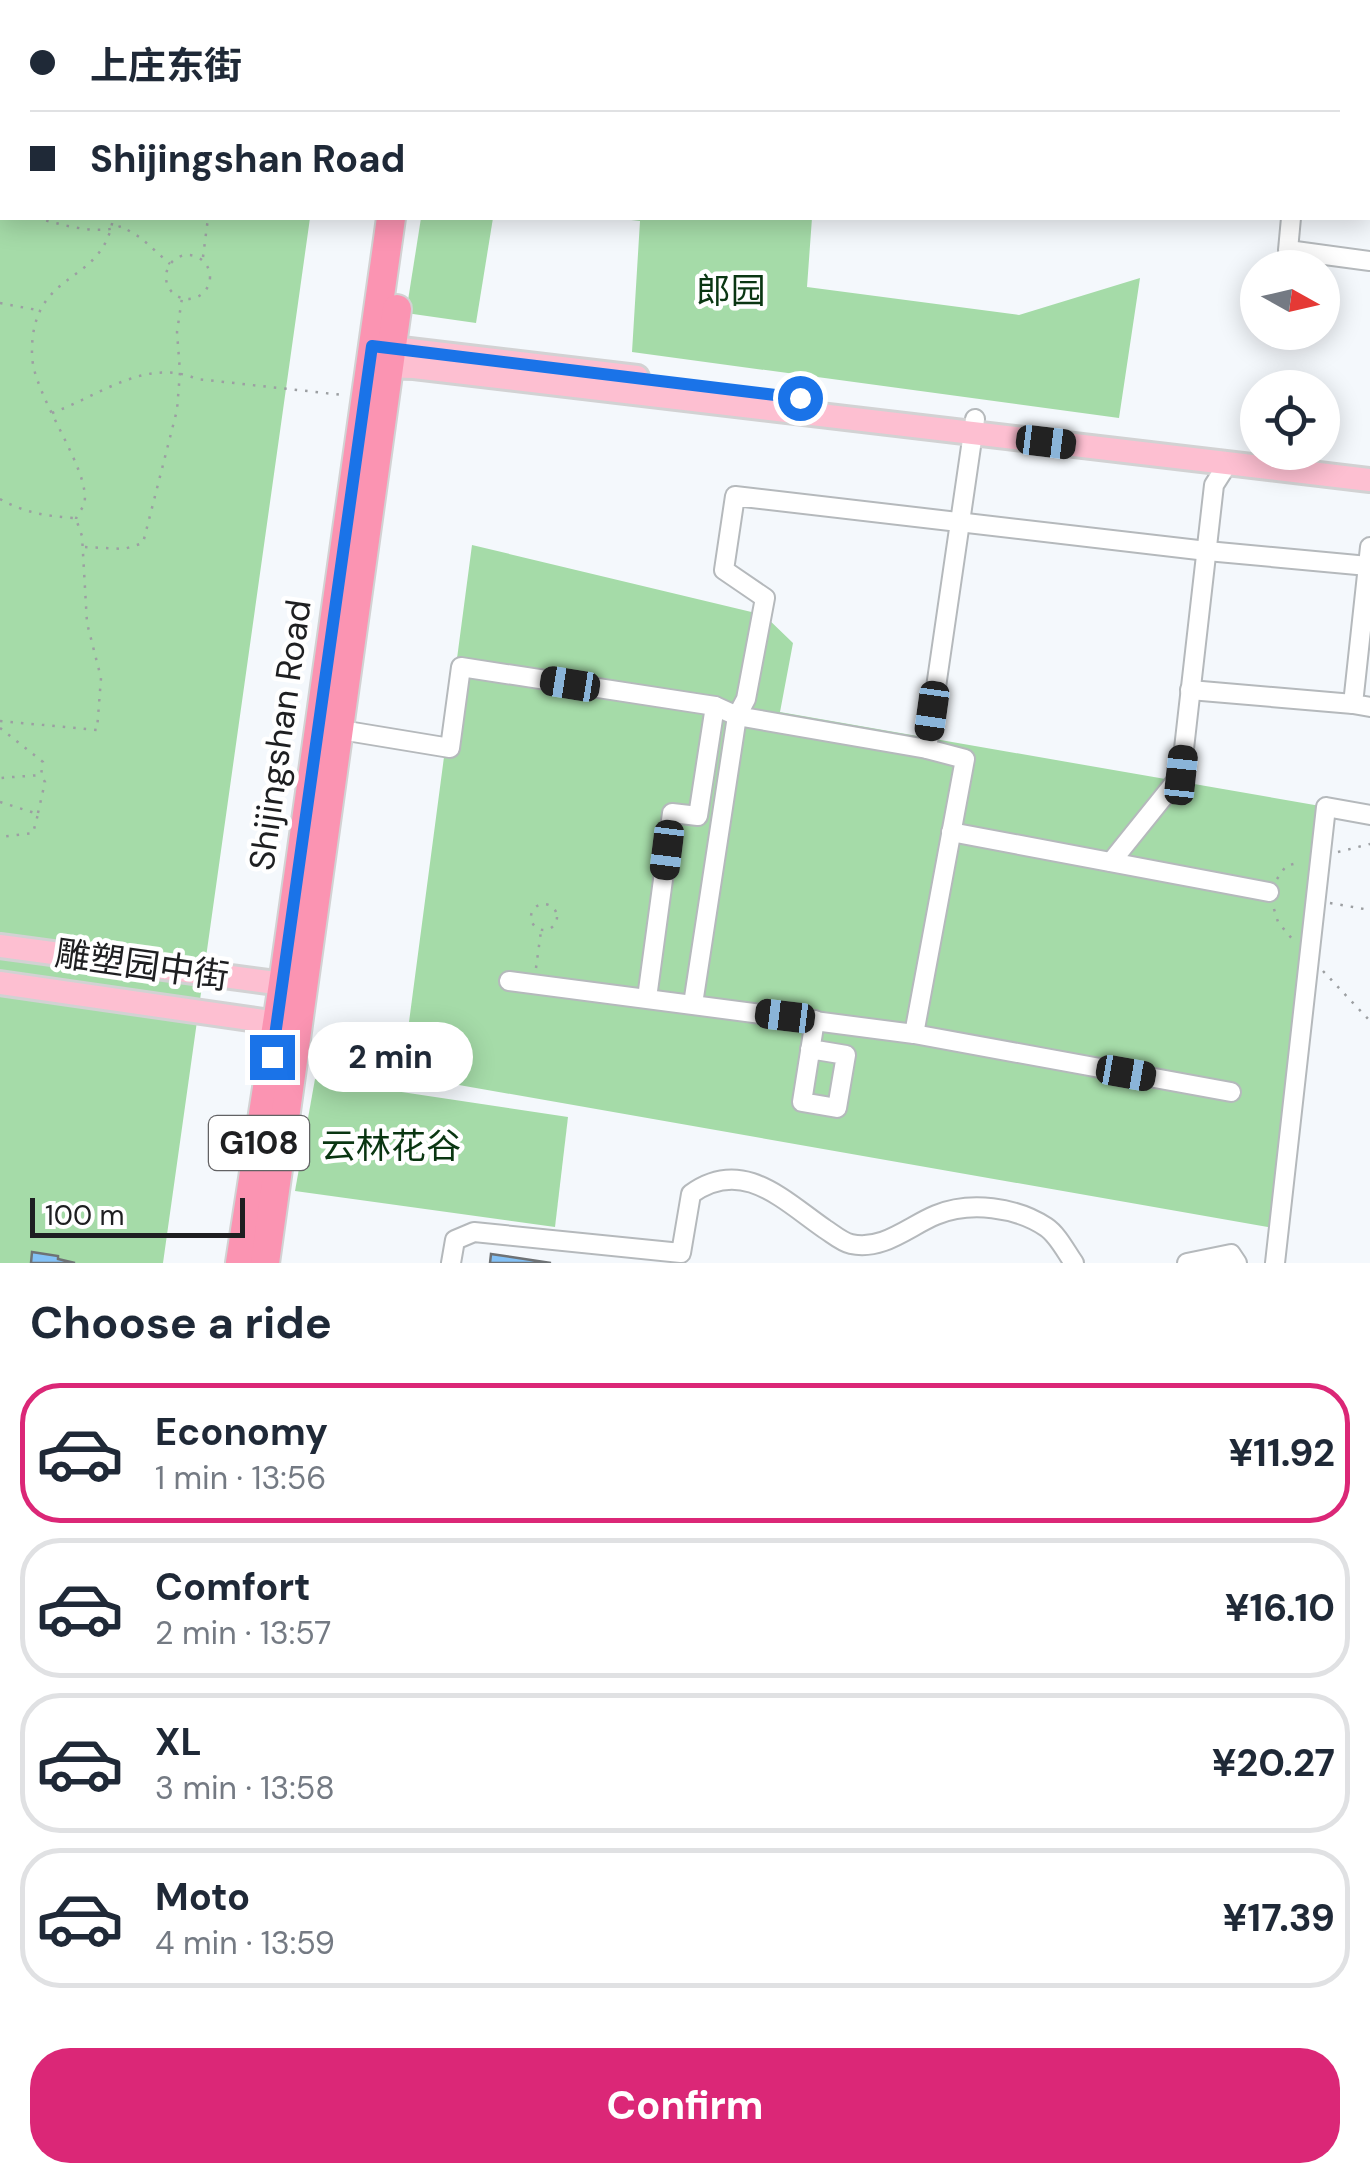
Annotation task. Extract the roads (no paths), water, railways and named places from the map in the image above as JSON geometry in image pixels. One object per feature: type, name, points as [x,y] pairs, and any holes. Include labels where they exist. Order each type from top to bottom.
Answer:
[{"type":"highway","name":"Shijingshan Road","points":[[264,1263],[340,730],[381,357],[391,220]]},
{"type":"highway","name":"Shijingshan Road","points":[[240,1263],[365,398],[381,357],[410,220]]},
{"type":"main road","points":[[381,357],[414,366],[1370,466]]},
{"type":"main road","points":[[974,426],[1370,480]]},
{"type":"main road","name":"雕塑园中街","points":[[0,946],[283,984]]},
{"type":"main road","name":"雕塑园中街","points":[[0,983],[277,1022]]},
{"type":"street","points":[[1290,220],[1288,250],[1370,261]]},
{"type":"street","points":[[926,749],[974,426]]},
{"type":"street","points":[[1111,862],[1181,775],[1214,485],[1228,463]]},
{"type":"street","points":[[693,1004],[737,716],[746,699],[765,598],[724,570],[735,496],[1207,551],[1369,557],[1361,706],[1190,690]]},
{"type":"street","points":[[340,730],[450,748],[461,667],[715,706],[737,716],[965,759],[914,1034]]},
{"type":"street","points":[[648,998],[672,812],[698,816],[715,706]]},
{"type":"street","points":[[1275,1263],[1326,807],[1370,815]]},
{"type":"street","points":[[950,832],[1269,892]]},
{"type":"street","points":[[508,981],[914,1034],[1231,1092]]},
{"type":"street","points":[[810,1049],[816,1020]]},
{"type":"street","points":[[450,1263],[456,1240],[474,1232],[681,1253],[691,1194],[708,1181],[736,1179],[759,1183],[847,1244],[868,1246],[939,1214],[984,1207],[1014,1212],[1050,1229],[1074,1263]]},
{"type":"street","points":[[1187,1263],[1230,1254],[1236,1263]]},
{"type":"park label","name":"郎园","points":[[731,291]]},
{"type":"park label","name":"云林花谷","points":[[391,1146]]}]
